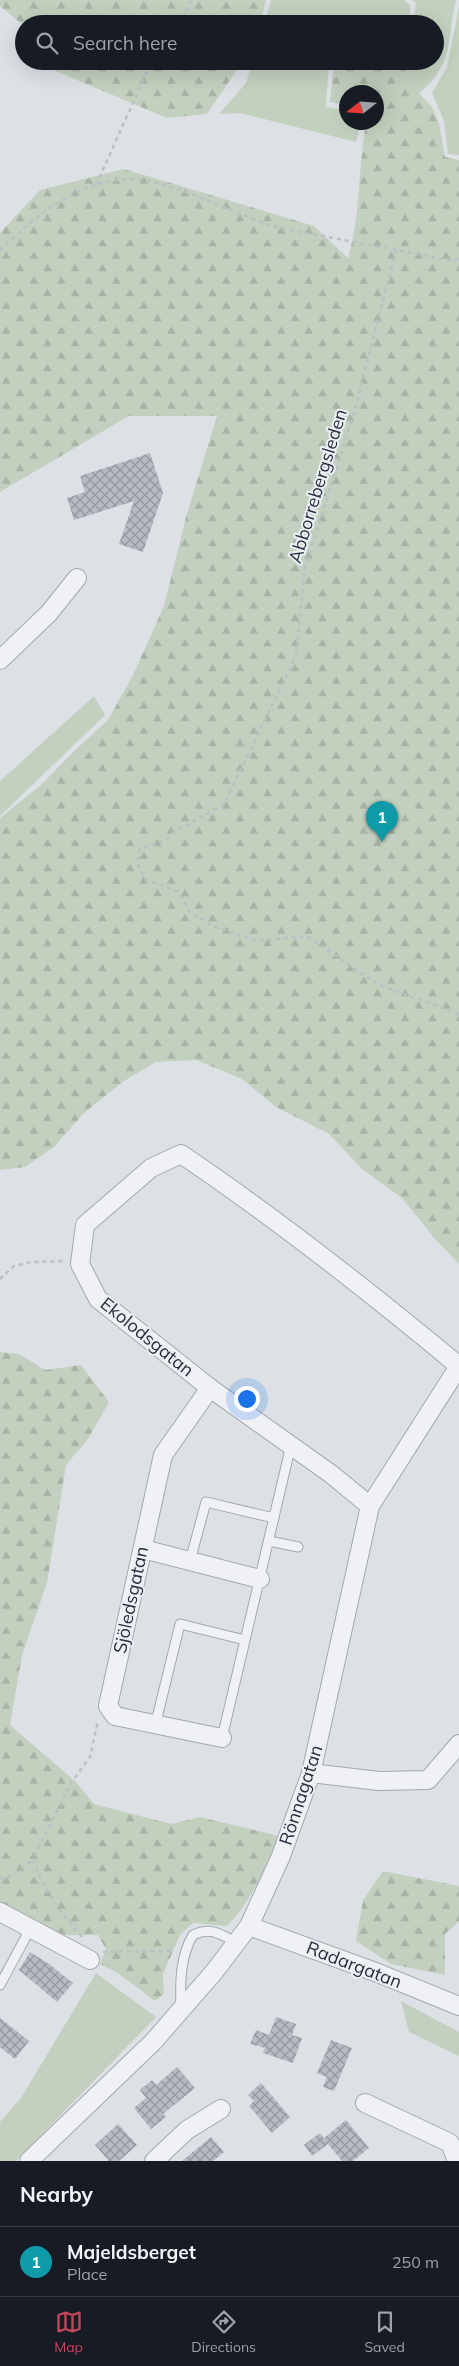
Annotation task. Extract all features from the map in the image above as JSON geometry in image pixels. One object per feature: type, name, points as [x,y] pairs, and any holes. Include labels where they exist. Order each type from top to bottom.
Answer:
[{"type":"street","points":[[0,660],[49,613],[77,578]]},
{"type":"street","points":[[81,1260],[85,1225],[152,1168],[181,1154],[219,1180],[317,1254],[459,1366]]},
{"type":"street","name":"Ekolodsgatan","points":[[81,1260],[98,1299],[210,1388],[291,1445],[370,1506]]},
{"type":"street","name":"Rönnagatan","points":[[37,2158],[182,2011],[249,1926],[281,1856],[311,1773],[370,1506],[459,1366]]},
{"type":"street","name":"Sjöledsgatan","points":[[111,1712],[108,1706],[163,1455],[210,1388]]},
{"type":"street","points":[[143,1549],[260,1579]]},
{"type":"street","points":[[111,1712],[115,1716],[155,1726],[222,1738]]},
{"type":"street","points":[[311,1773],[380,1781],[428,1780],[459,1744]]},
{"type":"street","points":[[0,1912],[30,1929],[92,1956]]},
{"type":"street","name":"Radargatan","points":[[249,1926],[378,1973],[459,2006]]},
{"type":"street","points":[[365,2102],[450,2143],[457,2161]]},
{"type":"street","points":[[154,2161],[187,2130],[221,2109]]},
{"type":"lane","points":[[222,1738],[291,1445]]},
{"type":"lane","points":[[190,1561],[206,1502],[274,1518]]},
{"type":"lane","points":[[268,1541],[298,1547]]},
{"type":"lane","points":[[155,1726],[180,1624],[245,1640]]},
{"type":"lane","points":[[0,1986],[30,1929]]},
{"type":"lane","points":[[182,2011],[180,1986],[185,1951],[193,1935],[204,1930],[220,1933],[235,1942]]},
{"type":"path","points":[[183,15],[190,5],[190,0]]},
{"type":"path","points":[[96,185],[148,70]]},
{"type":"path","points":[[0,250],[22,228],[67,198],[96,185],[116,181],[148,181],[193,195],[274,227],[449,260],[459,259]]},
{"type":"path","name":"Abborrebergsleden","points":[[396,250],[354,413],[304,567],[296,656],[224,804],[174,832],[166,840],[140,849],[137,863],[146,880],[178,891],[190,912],[213,926],[256,941],[307,936],[379,985],[459,1014]]},
{"type":"path","points":[[0,1279],[14,1266],[31,1262],[81,1260]]},
{"type":"path","points":[[0,1879],[11,1876],[33,1859],[71,1783],[90,1757],[99,1719],[111,1712]]},
{"type":"path","points":[[33,1859],[40,1879],[52,1901],[82,1937]]},
{"type":"path","points":[[92,1956],[185,1951]]},
{"type":"green space","points":[[0,0],[266,0],[262,15],[15,15],[15,18],[0,6]]},
{"type":"green space","points":[[271,0],[404,0],[411,6],[410,15],[267,15]]},
{"type":"green space","points":[[412,0],[456,0],[444,61],[444,15],[414,15],[416,3]]},
{"type":"green space","points":[[459,7],[459,155],[448,154],[444,121],[432,93],[447,67]]},
{"type":"green space","points":[[53,70],[237,70],[207,114],[167,118]]},
{"type":"green space","points":[[250,70],[328,70],[326,107],[339,109],[339,130],[359,130],[356,142],[240,113],[219,114],[246,83]]},
{"type":"green space","points":[[333,70],[405,70],[419,93],[432,107],[439,123],[445,157],[459,160],[459,1264],[435,1239],[402,1198],[362,1169],[329,1134],[276,1107],[242,1079],[196,1060],[156,1062],[124,1081],[84,1113],[54,1147],[25,1167],[0,1170],[0,818],[42,784],[108,720],[133,675],[164,606],[186,517],[217,416],[129,416],[0,492],[0,233],[40,190],[124,169],[314,226],[348,258],[355,225],[365,130],[384,130],[384,85],[339,85],[339,104],[330,102]]},
{"type":"green space","points":[[405,70],[440,70],[431,82],[419,93]]},
{"type":"green space","points":[[94,696],[105,715],[0,816],[0,781]]},
{"type":"green space","points":[[0,1352],[19,1354],[45,1370],[81,1365],[109,1402],[88,1439],[66,1465],[47,1583],[22,1655],[10,1725],[75,1781],[94,1804],[171,1824],[200,1817],[279,1836],[251,1895],[227,1926],[193,1923],[180,1935],[163,1974],[164,1994],[155,2001],[119,1974],[100,1964],[106,1949],[98,1935],[57,1935],[0,1904]]},
{"type":"green space","points":[[383,1871],[459,1886],[459,1921],[445,1934],[445,1975],[391,1964],[356,1941],[363,1900]]},
{"type":"green space","points":[[96,1973],[156,2017],[16,2161],[0,2161],[0,2122],[21,2098]]},
{"type":"green space","points":[[401,2001],[459,2032],[459,2056],[409,2032]]},
{"type":"building","points":[[150,453],[163,493],[143,552],[119,544],[134,501],[74,520],[67,498],[85,492],[80,476]]},
{"type":"building","points":[[30,1952],[73,1983],[57,2002],[19,1970]]},
{"type":"building","points":[[276,2017],[296,2024],[292,2035],[302,2038],[293,2063],[263,2053],[265,2048],[250,2044],[256,2030],[269,2035]]},
{"type":"building","points":[[0,2018],[29,2041],[15,2059],[0,2047]]},
{"type":"building","points":[[331,2040],[352,2048],[334,2091],[323,2087],[327,2077],[317,2073]]},
{"type":"building","points":[[177,2067],[195,2088],[163,2114],[166,2117],[151,2129],[134,2108],[146,2098],[140,2090],[152,2080],[156,2085]]},
{"type":"building","points":[[261,2083],[290,2117],[272,2133],[249,2106],[254,2101],[248,2095]]},
{"type":"building","points":[[346,2120],[369,2148],[353,2161],[342,2161],[328,2144],[312,2156],[304,2145],[320,2133],[324,2138]]},
{"type":"building","points":[[118,2124],[137,2145],[119,2161],[109,2161],[95,2145]]},
{"type":"building","points":[[211,2137],[224,2152],[213,2161],[182,2161]]},
{"type":"place","name":"Majeldsberget","points":[[382,842]]}]
